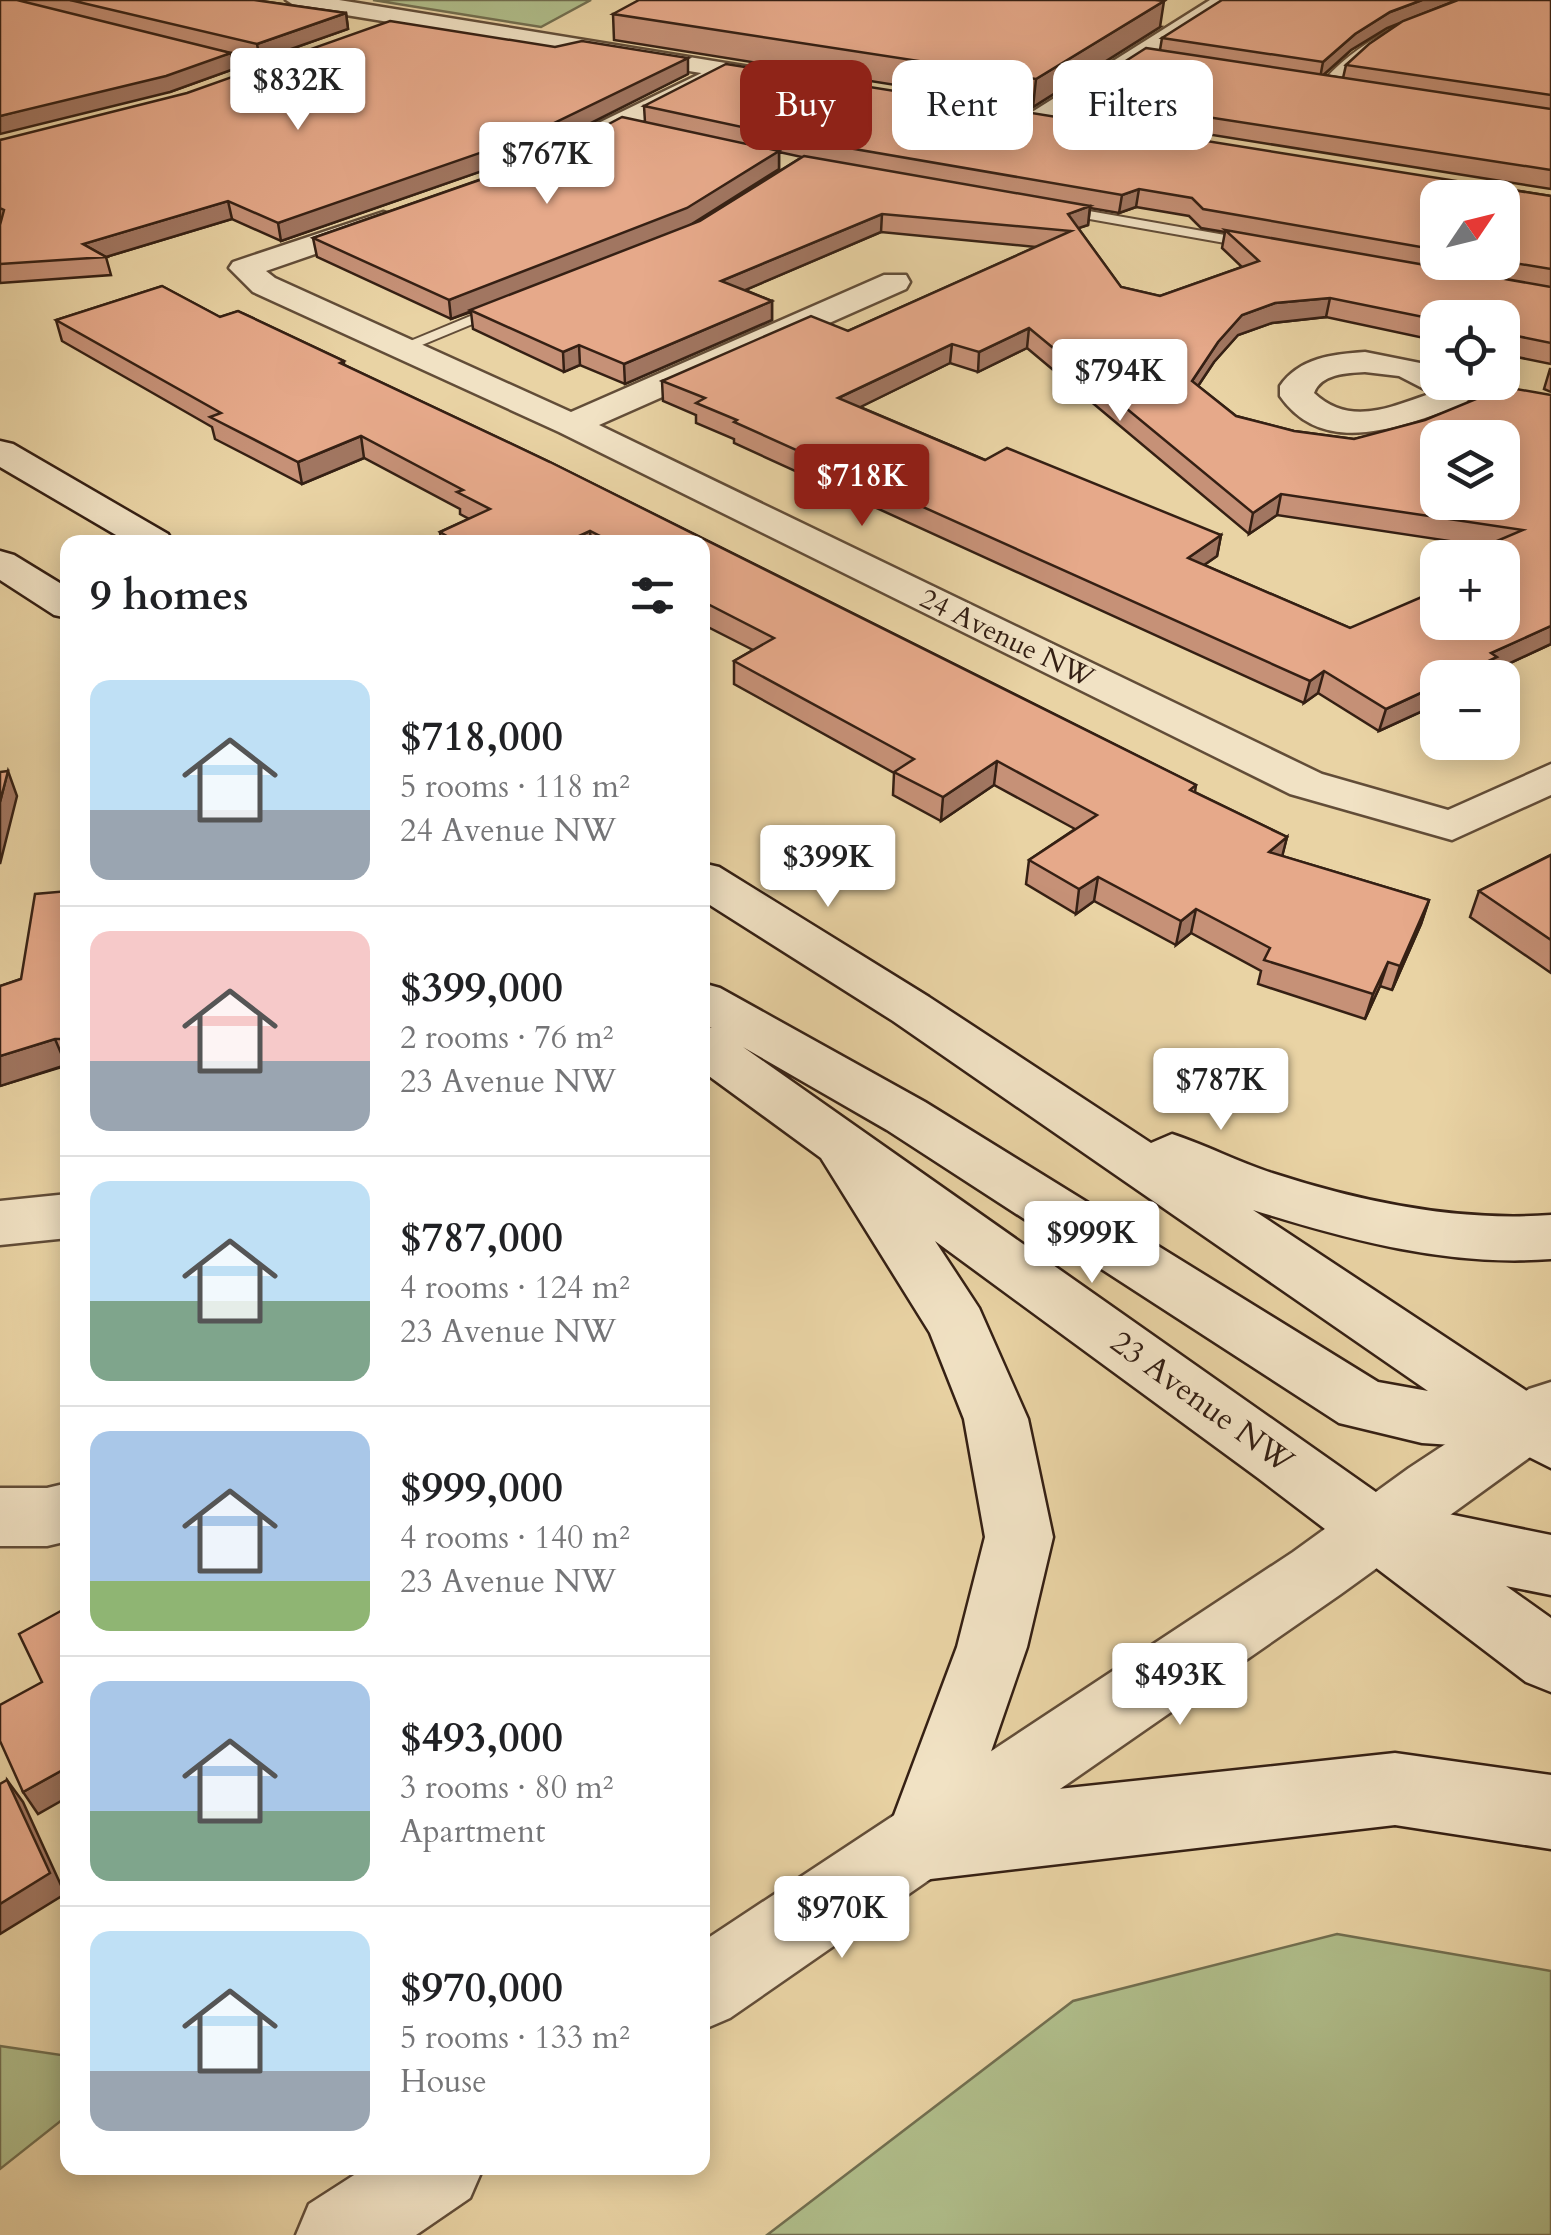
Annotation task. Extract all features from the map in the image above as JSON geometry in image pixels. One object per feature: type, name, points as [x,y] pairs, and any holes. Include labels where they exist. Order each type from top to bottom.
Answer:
[{"type":"street","points":[[297,0],[740,72]]},
{"type":"street","points":[[1034,119],[1139,59],[1226,0]]},
{"type":"street","points":[[356,38],[412,17]]},
{"type":"street","points":[[233,83],[277,67]]},
{"type":"street","points":[[536,166],[625,127],[722,69]]},
{"type":"street","points":[[1034,119],[1053,122]]},
{"type":"street","name":"24 Avenue NW","points":[[406,212],[244,268],[250,276],[399,349],[571,425],[1306,784],[1452,826],[1551,778]]},
{"type":"street","points":[[571,425],[895,282]]},
{"type":"street","points":[[0,452],[142,535]]},
{"type":"street","points":[[0,563],[60,601]]},
{"type":"street","points":[[710,883],[911,1009],[1542,1424]]},
{"type":"street","points":[[710,1005],[906,1116],[1360,1404],[1401,1416],[1440,1421],[1542,1424]]},
{"type":"street","points":[[911,1009],[1208,1176],[1408,1228],[1488,1240],[1551,1237]]},
{"type":"street","name":"23 Avenue NW","points":[[710,1050],[1376,1528],[1551,1659]]},
{"type":"street","points":[[838,1139],[957,1325],[996,1419],[1019,1536],[992,1647],[922,1842]]},
{"type":"street","points":[[0,1223],[60,1217]]},
{"type":"street","points":[[710,1985],[1300,1585],[1376,1528],[1542,1424]]},
{"type":"street","points":[[0,1517],[60,1514]]},
{"type":"street","points":[[1376,1528],[1551,1565]]},
{"type":"street","points":[[922,1842],[1395,1789],[1551,1812]]},
{"type":"street","points":[[340,2235],[430,2175]]},
{"type":"lane","points":[[1324,87],[1348,60],[1382,35],[1478,0]]},
{"type":"lane","points":[[183,50],[277,67]]},
{"type":"lane","points":[[1304,84],[1342,90]]},
{"type":"lane","points":[[1044,207],[1271,247]]},
{"type":"lane","points":[[399,349],[513,304]]},
{"type":"green space","points":[[373,0],[591,0],[541,27]]},
{"type":"green space","points":[[1337,1934],[1551,1971],[1551,2235],[767,2235],[1073,2001]]},
{"type":"green space","points":[[0,2046],[60,2055],[60,2122],[0,2169]]},
{"type":"building","points":[[0,0],[17,0],[231,53],[166,76],[0,116]]},
{"type":"building","points":[[70,0],[254,0],[346,13],[257,44]]},
{"type":"building","points":[[639,0],[1164,1],[1067,60],[1053,60],[1053,69],[1036,79],[1033,60],[912,60],[613,14]]},
{"type":"building","points":[[1222,0],[1422,0],[1390,12],[1355,34],[1323,62],[1162,38]]},
{"type":"building","points":[[1458,0],[1551,0],[1551,95],[1346,65],[1403,21]]},
{"type":"building","points":[[390,21],[555,47],[582,41],[688,58],[523,138],[278,223],[228,201],[83,244],[106,257],[0,264],[4,210],[0,208],[0,140],[187,93]]},
{"type":"building","points":[[1146,48],[1551,109],[1551,170],[1213,118],[1213,60],[1127,60]]},
{"type":"building","points":[[726,64],[740,66],[740,127],[644,106]]},
{"type":"building","points":[[872,87],[892,91],[892,150],[1033,150],[1033,113],[1053,116],[1053,150],[1213,150],[1213,142],[1450,180],[1420,180],[1420,247],[1203,209],[1192,198],[1139,189],[1122,195],[860,150],[872,150]]},
{"type":"building","points":[[622,117],[740,143],[740,150],[779,151],[687,208],[449,300],[313,238],[546,157]]},
{"type":"building","points":[[804,156],[1090,206],[1068,214],[1121,287],[1160,296],[1259,261],[1225,230],[1420,264],[1420,280],[1511,280],[1551,287],[1551,343],[1520,337],[1520,300],[1420,300],[1420,316],[1330,298],[1275,303],[1242,315],[1192,381],[1236,416],[1294,431],[1354,439],[1420,421],[1420,515],[1281,494],[1253,513],[1029,328],[979,352],[952,344],[838,398],[985,460],[1007,448],[1221,535],[1188,558],[1350,628],[1420,598],[1420,640],[1520,640],[1491,653],[1497,657],[1491,660],[1420,660],[1420,693],[1386,709],[1324,671],[1310,681],[734,422],[737,420],[696,403],[705,398],[662,381],[811,316],[848,331],[1071,231],[882,214],[721,281],[772,301],[624,364],[579,345],[563,352],[470,310],[700,221]]},
{"type":"building","points":[[1520,191],[1551,196],[1551,269],[1520,264]]},
{"type":"building","points":[[162,286],[220,317],[238,311],[696,535],[598,535],[590,531],[581,535],[445,535],[440,532],[490,509],[457,492],[463,490],[361,436],[298,462],[210,417],[221,413],[56,320]]},
{"type":"building","points":[[1520,390],[1551,395],[1551,626],[1520,640],[1520,540],[1499,540],[1523,530],[1456,520],[1520,520],[1520,420],[1425,420],[1473,400],[1520,400]]},
{"type":"building","points":[[710,542],[1196,785],[1190,790],[1287,837],[1269,852],[1429,900],[1400,966],[1388,962],[1373,994],[1264,960],[1270,948],[1196,909],[1181,921],[1098,877],[1079,889],[1029,860],[1097,815],[997,761],[943,797],[894,772],[914,759],[734,661],[774,638],[710,605]]},
{"type":"building","points":[[8,771],[0,802],[0,772]]},
{"type":"building","points":[[1551,855],[1551,940],[1479,891]]},
{"type":"building","points":[[60,892],[60,1039],[0,1056],[0,986],[21,979],[35,894]]},
{"type":"building","points":[[60,1611],[60,1771],[23,1792],[0,1741],[0,1705],[42,1682],[19,1634]]},
{"type":"building","points":[[7,1780],[50,1873],[0,1904],[0,1784]]}]
